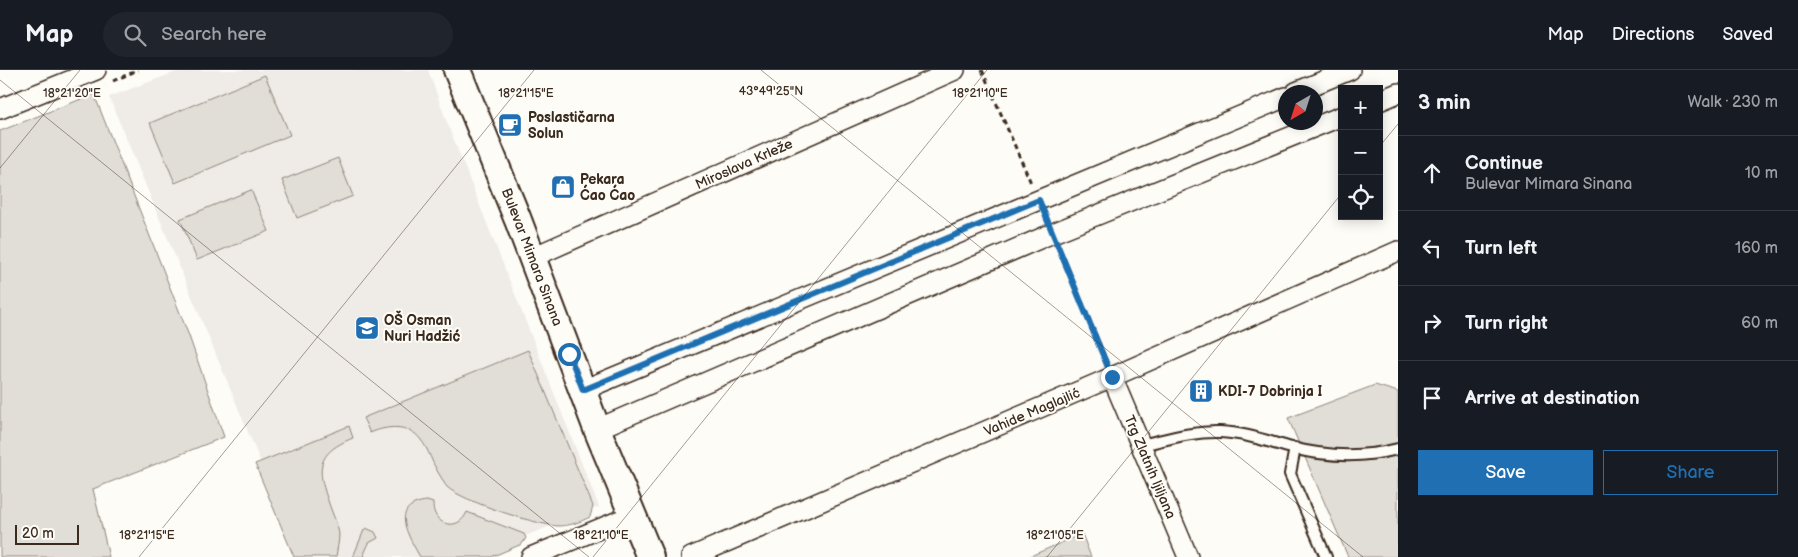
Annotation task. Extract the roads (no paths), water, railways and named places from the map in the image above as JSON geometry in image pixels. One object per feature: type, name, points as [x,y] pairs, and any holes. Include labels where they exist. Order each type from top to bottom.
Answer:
[{"type":"street","points":[[0,109],[96,70]]},
{"type":"street","name":"Bulevar Mimara Sinana","points":[[456,70],[533,257],[598,429],[650,557]]},
{"type":"street","name":"Miroslava Krleže","points":[[533,257],[955,70]]},
{"type":"street","points":[[1313,85],[1350,70]]},
{"type":"street","points":[[1383,99],[1398,93]]},
{"type":"street","points":[[583,390],[1278,100]]},
{"type":"street","points":[[598,429],[1052,232],[1338,118]]},
{"type":"street","name":"Vahide Maglajlić","points":[[691,557],[1112,377],[1398,250]]},
{"type":"street","name":"Trg Zlatnih ljiljana","points":[[1112,377],[1188,557]]},
{"type":"street","points":[[531,557],[633,515]]},
{"type":"lane","points":[[1141,445],[1187,434],[1221,432],[1252,437],[1295,448],[1334,454],[1359,456],[1398,449]]},
{"type":"lane","points":[[1295,448],[1290,474],[1326,557]]},
{"type":"place","name":"Poslastičarna Solun","points":[[510,125]]},
{"type":"place","name":"Pekara Ćao Ćao","points":[[563,187]]},
{"type":"place","name":"OŠ Osman Nuri Hadžić","points":[[367,328]]},
{"type":"place","name":"KDI-7 Dobrinja I","points":[[1201,391]]}]
